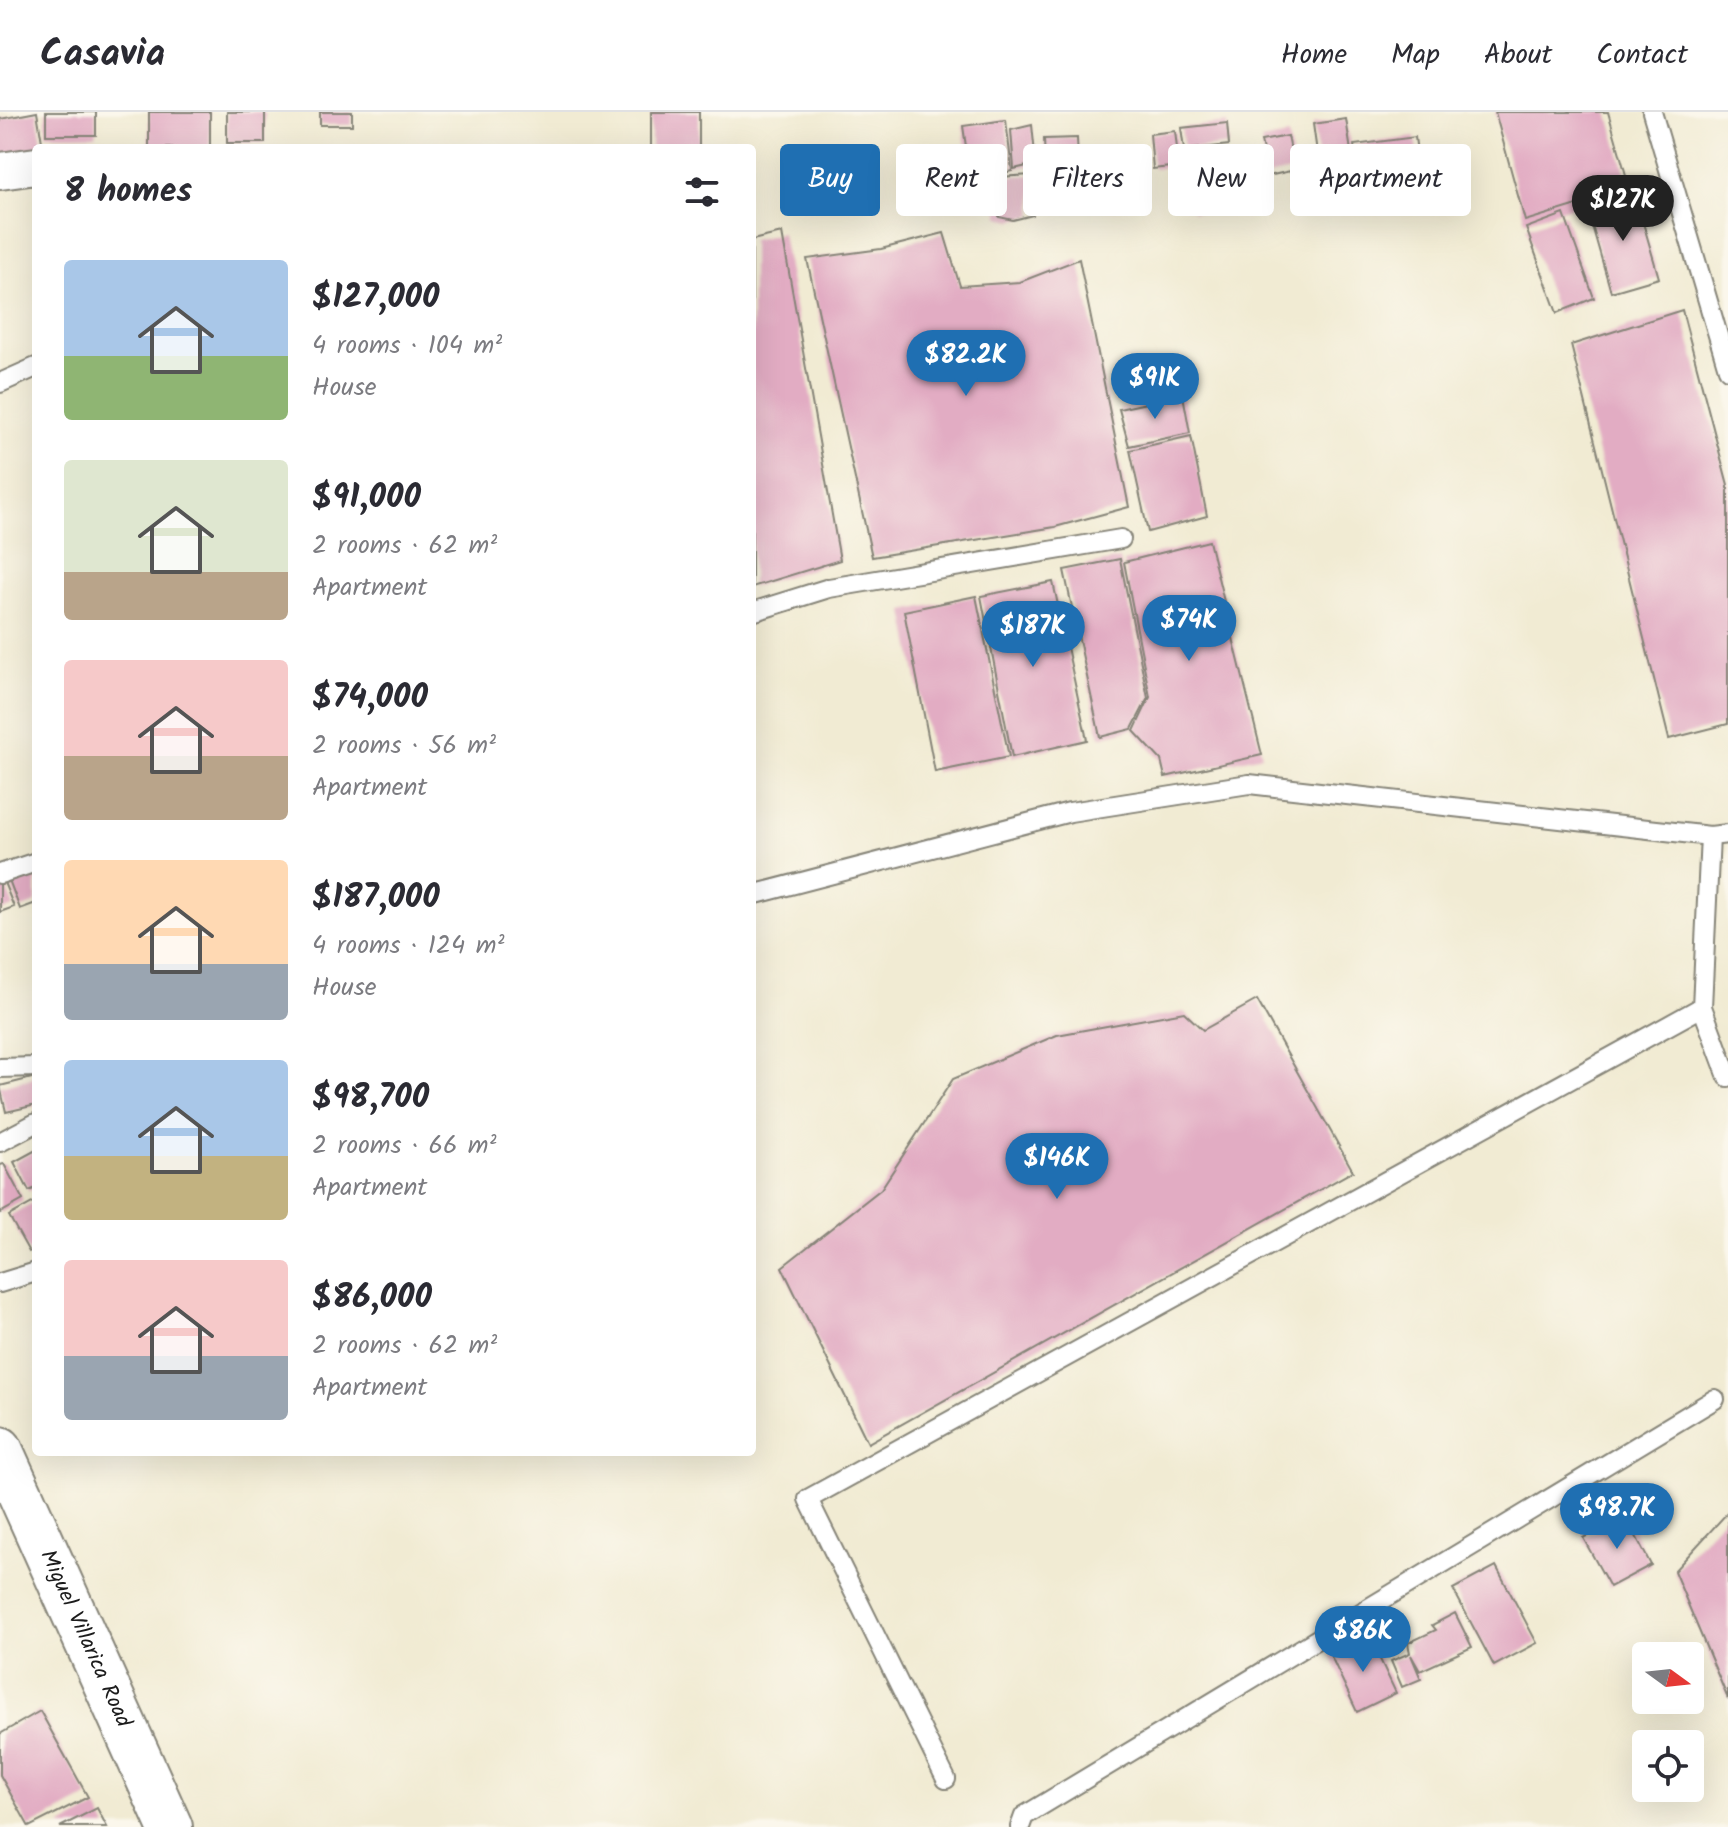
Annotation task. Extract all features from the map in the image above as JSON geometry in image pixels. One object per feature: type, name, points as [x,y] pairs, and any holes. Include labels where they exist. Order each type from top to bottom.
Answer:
[{"type":"main road","name":"Miguel Villarica Road","points":[[0,1449],[170,1827]]},
{"type":"street","points":[[0,171],[32,167]]},
{"type":"lane","points":[[1652,112],[1728,369]]},
{"type":"lane","points":[[0,383],[32,369]]},
{"type":"lane","points":[[756,611],[829,588],[1121,539]]},
{"type":"lane","points":[[756,894],[1070,812],[1249,784],[1719,835],[1702,1007],[1728,1077]]},
{"type":"lane","points":[[0,874],[32,863]]},
{"type":"lane","points":[[946,1779],[808,1499],[1702,1007]]},
{"type":"lane","points":[[0,1068],[32,1067]]},
{"type":"lane","points":[[0,1142],[32,1125]]},
{"type":"lane","points":[[0,1283],[32,1273]]},
{"type":"lane","points":[[1020,1827],[1024,1816],[1715,1399]]},
{"type":"building","points":[[37,112],[42,144],[32,144],[32,157],[0,163],[0,119]]},
{"type":"building","points":[[46,112],[96,112],[96,135],[46,135]]},
{"type":"building","points":[[149,112],[210,112],[210,144],[149,144]]},
{"type":"building","points":[[227,112],[265,112],[265,143],[227,143]]},
{"type":"building","points":[[320,112],[352,112],[352,125],[320,125]]},
{"type":"building","points":[[651,112],[699,112],[699,144],[651,144]]},
{"type":"building","points":[[1495,112],[1608,112],[1630,189],[1525,221]]},
{"type":"building","points":[[1346,119],[1350,144],[1316,144],[1313,124]]},
{"type":"building","points":[[1006,120],[1012,171],[1007,172],[1007,144],[966,144],[963,126]]},
{"type":"building","points":[[1227,123],[1229,144],[1183,144],[1181,128]]},
{"type":"building","points":[[1032,125],[1034,144],[1023,144],[1023,167],[1014,169],[1011,130]]},
{"type":"building","points":[[1175,131],[1176,144],[1168,144],[1168,167],[1153,169],[1150,134]]},
{"type":"building","points":[[1288,136],[1290,171],[1274,175],[1274,144],[1262,144],[1261,141]]},
{"type":"building","points":[[1415,137],[1416,144],[1362,144]]},
{"type":"building","points":[[1077,138],[1077,144],[1044,144],[1044,139]]},
{"type":"building","points":[[1023,176],[1023,216],[1029,216],[1013,220],[999,217],[1007,216],[1007,177]]},
{"type":"building","points":[[1635,195],[1659,278],[1611,292],[1587,208]]},
{"type":"building","points":[[1564,214],[1594,298],[1557,313],[1526,228]]},
{"type":"building","points":[[782,233],[840,560],[756,586],[756,239]]},
{"type":"building","points":[[944,233],[960,286],[1020,282],[1079,259],[1129,507],[1055,527],[872,557],[807,259],[881,249]]},
{"type":"building","points":[[1682,310],[1728,485],[1728,724],[1669,739],[1571,345]]},
{"type":"building","points":[[1183,395],[1190,433],[1129,446],[1119,409]]},
{"type":"building","points":[[1191,436],[1207,516],[1148,532],[1130,450]]},
{"type":"building","points":[[1209,541],[1262,755],[1165,777],[1161,760],[1134,731],[1150,697],[1124,562]]},
{"type":"building","points":[[1120,559],[1148,698],[1132,729],[1100,737],[1064,570]]},
{"type":"building","points":[[1053,582],[1087,740],[1012,757],[981,596]]},
{"type":"building","points":[[976,596],[1009,757],[935,772],[904,611]]},
{"type":"building","points":[[32,868],[32,904],[20,909],[8,877]]},
{"type":"building","points":[[3,880],[14,907],[0,912],[0,881]]},
{"type":"building","points":[[1257,1000],[1353,1171],[868,1443],[782,1267],[881,1189],[953,1079],[1057,1035],[1184,1012],[1203,1030]]},
{"type":"building","points":[[32,1078],[32,1106],[6,1112],[0,1086]]},
{"type":"building","points":[[32,1152],[32,1190],[29,1191],[14,1162]]},
{"type":"building","points":[[4,1164],[23,1200],[0,1213],[0,1165]]},
{"type":"building","points":[[32,1203],[32,1250],[29,1252],[9,1216]]},
{"type":"building","points":[[1728,1512],[1728,1699],[1704,1642],[1674,1571]]},
{"type":"building","points":[[1625,1515],[1651,1565],[1610,1587],[1583,1538]]},
{"type":"building","points":[[1496,1566],[1537,1643],[1494,1666],[1453,1589]]},
{"type":"building","points":[[1455,1613],[1472,1647],[1420,1671],[1411,1655],[1421,1679],[1402,1687],[1391,1661],[1410,1653],[1408,1643],[1436,1630],[1432,1625]]},
{"type":"building","points":[[1369,1636],[1396,1693],[1357,1712],[1330,1654]]},
{"type":"building","points":[[40,1711],[88,1797],[29,1827],[0,1775],[0,1734]]},
{"type":"building","points":[[97,1808],[107,1827],[60,1827]]}]
